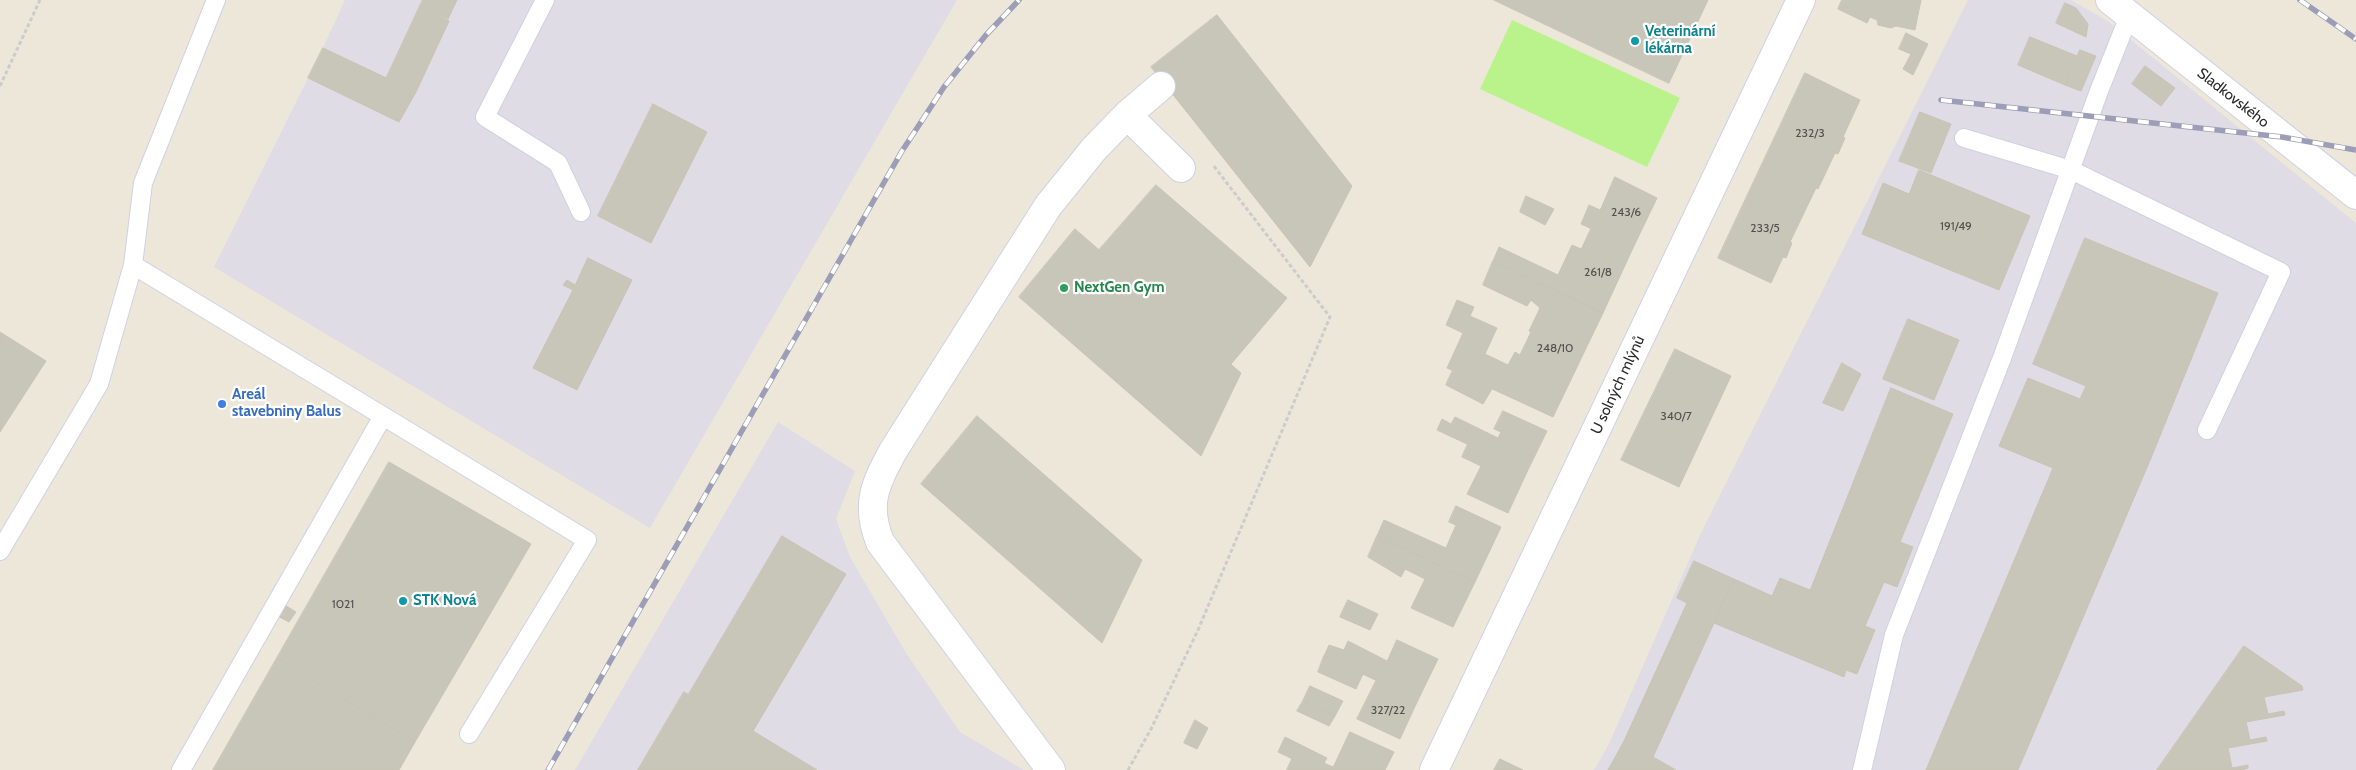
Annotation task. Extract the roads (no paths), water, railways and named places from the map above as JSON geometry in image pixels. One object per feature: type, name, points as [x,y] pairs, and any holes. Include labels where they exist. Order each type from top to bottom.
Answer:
[{"type":"street","name":"U solných mlýnů","points":[[1434,770],[1801,0]]},
{"type":"street","name":"Sladkovského","points":[[2120,8],[2356,195]]},
{"type":"street","points":[[1051,770],[884,548],[874,526],[873,492],[899,443],[1048,206],[1094,149],[1127,115],[1161,86]]},
{"type":"street","points":[[1127,115],[1181,168]]},
{"type":"lane","points":[[0,551],[99,384],[133,265],[143,183],[216,0]]},
{"type":"lane","points":[[545,0],[485,117],[558,163],[581,212]]},
{"type":"lane","points":[[1862,770],[1894,635],[2002,358],[2071,170],[2099,91],[2120,8]]},
{"type":"lane","points":[[1964,138],[2071,170],[2281,272],[2207,430]]},
{"type":"lane","points":[[133,265],[587,540],[470,734]]},
{"type":"lane","points":[[181,770],[382,416]]},
{"type":"railway","points":[[548,770],[902,151],[944,87],[986,35],[1019,0]]},
{"type":"railway","points":[[2300,0],[2356,39]]},
{"type":"railway","points":[[1941,100],[2282,137],[2356,150]]},
{"type":"place","name":"Veterinární lékárna","points":[[1635,41]]},
{"type":"place","name":"NextGen Gym","points":[[1064,288]]},
{"type":"place","name":"Areál stavebniny Balus","points":[[222,404]]},
{"type":"place","name":"STK Nová","points":[[403,601]]}]
